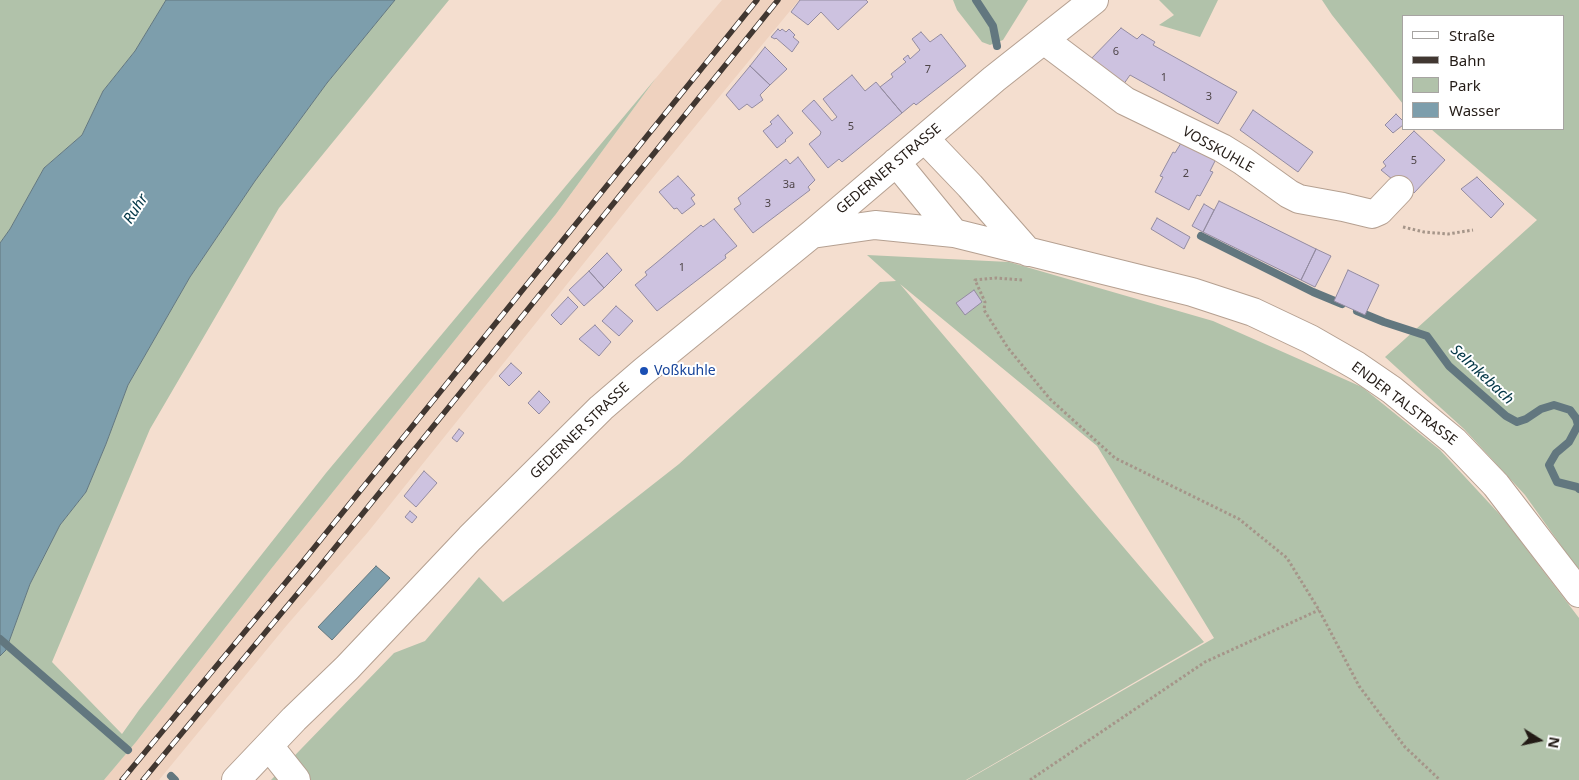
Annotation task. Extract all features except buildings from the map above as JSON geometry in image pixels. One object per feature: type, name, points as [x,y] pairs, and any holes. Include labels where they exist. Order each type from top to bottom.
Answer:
[{"type":"main road","name":"GEDERNER STRASSE","points":[[236,780],[347,668],[470,538],[601,408],[716,311],[812,234],[994,79],[1094,0]]},
{"type":"main road","name":"VOSSKUHLE","points":[[1044,40],[1125,101],[1222,148],[1289,194],[1299,199],[1372,214]]},
{"type":"main road","points":[[924,139],[970,186],[1028,252]]},
{"type":"main road","points":[[896,162],[954,233]]},
{"type":"main road","points":[[1372,214],[1379,212],[1400,190]]},
{"type":"main road","name":"ENDER TALSTRASSE","points":[[812,234],[876,225],[954,233],[1192,292],[1244,310],[1310,339],[1357,366],[1392,390],[1454,441],[1496,485],[1579,593]]},
{"type":"main road","points":[[269,746],[296,780]]},
{"type":"path","points":[[1372,214],[1389,224],[1424,232],[1448,234],[1473,230]]},
{"type":"path","points":[[975,280],[985,302],[984,310],[1008,348],[1050,399],[1115,458],[1239,519],[1287,558],[1319,610],[1359,686],[1405,747],[1440,780]]},
{"type":"path","points":[[1030,780],[1205,662],[1319,610]]},
{"type":"shaded area","points":[[722,0],[799,0],[637,197],[368,532],[287,625],[159,780],[104,780],[556,214],[656,78]]},
{"type":"green space","points":[[0,0],[166,0],[135,51],[103,91],[82,135],[44,168],[10,229],[0,243]]},
{"type":"green space","points":[[395,0],[449,0],[279,208],[150,429],[52,662],[122,734],[326,473],[656,78],[556,214],[104,780],[0,780],[0,656],[6,650],[30,584],[60,525],[86,492],[128,385],[190,277],[255,181],[327,83]]},
{"type":"green space","points":[[953,0],[1028,0],[1003,40],[990,45],[982,42],[957,10]]},
{"type":"green space","points":[[1159,0],[1218,0],[1200,37],[1159,25],[1174,15]]},
{"type":"green space","points":[[1322,0],[1579,0],[1579,571],[1525,495],[1464,429],[1385,357],[1537,220],[1432,130],[1564,130],[1564,15],[1402,15],[1402,103]]},
{"type":"green space","points":[[867,255],[1009,262],[1213,321],[1362,387],[1440,450],[1503,518],[1579,618],[1579,780],[967,780],[1214,638],[1097,446],[900,284],[1204,642],[966,780],[271,780],[394,653],[425,641],[479,577],[503,602],[679,464],[880,282],[896,281]]},
{"type":"water","name":"Ruhr","points":[[166,0],[395,0],[327,83],[255,181],[190,277],[128,385],[86,492],[60,525],[30,584],[6,650],[0,656],[0,243],[10,229],[44,168],[82,135],[103,91],[135,51]]},
{"type":"water","points":[[376,566],[390,578],[332,640],[318,627]]},
{"type":"waterway","name":"Selmkebach","points":[[976,0],[993,26],[997,46]]},
{"type":"waterway","name":"Selmkebach","points":[[1201,236],[1313,292],[1342,304]]},
{"type":"waterway","name":"Selmkebach","points":[[1357,311],[1427,336],[1449,366],[1506,416],[1517,422],[1526,419],[1541,409],[1554,405],[1570,410],[1576,418],[1578,425],[1569,442],[1556,453],[1549,465],[1557,482],[1579,489]]},
{"type":"waterway","points":[[0,639],[128,750]]},
{"type":"waterway","points":[[171,776],[175,780]]},
{"type":"railway","points":[[122,780],[301,564],[757,0]]},
{"type":"railway","points":[[143,780],[313,575],[778,0]]},
{"type":"place","name":"Voßkuhle","points":[[644,371]]}]
